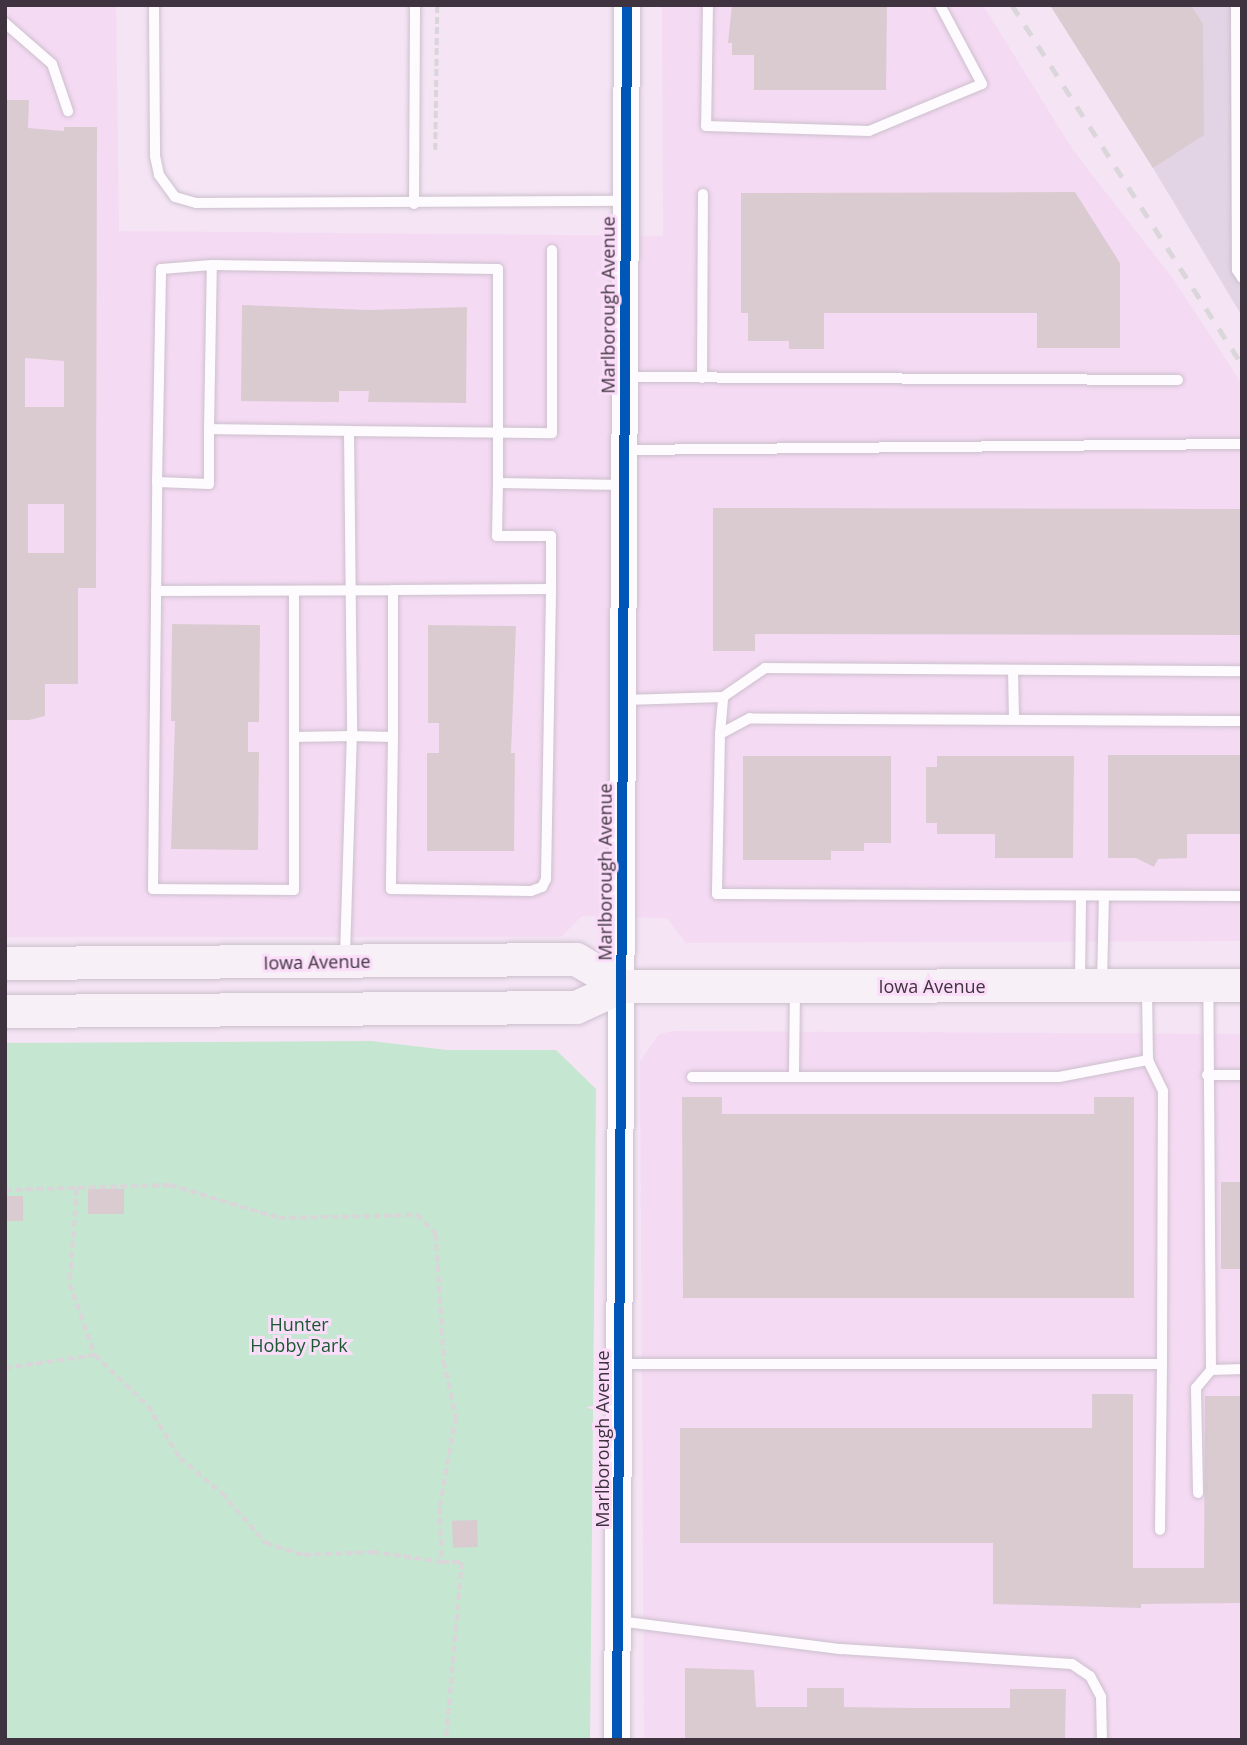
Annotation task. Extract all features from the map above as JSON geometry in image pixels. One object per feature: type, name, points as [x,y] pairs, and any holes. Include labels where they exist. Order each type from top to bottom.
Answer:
[{"type":"main road","name":"Iowa Avenue","points":[[5,963],[576,959],[622,986]]},
{"type":"main road","name":"Iowa Avenue","points":[[5,1011],[576,1007],[622,986],[1242,985]]},
{"type":"street","name":"Marlborough Avenue","points":[[617,1740],[627,5]]},
{"type":"lane","points":[[154,5],[155,156],[159,175],[175,197],[196,203],[626,201]]},
{"type":"lane","points":[[414,204],[415,5]]},
{"type":"lane","points":[[708,5],[706,126],[870,131],[982,84],[940,5]]},
{"type":"lane","points":[[1236,5],[1237,270],[1242,278]]},
{"type":"lane","points":[[5,23],[52,64],[68,111]]},
{"type":"lane","points":[[702,378],[703,194]]},
{"type":"lane","points":[[209,429],[552,433],[552,250]]},
{"type":"lane","points":[[157,482],[209,484],[212,265]]},
{"type":"lane","points":[[294,591],[294,890],[153,889],[161,269],[212,265],[498,269],[497,536],[551,536],[546,878],[542,887],[531,891],[391,889],[393,590]]},
{"type":"lane","points":[[624,377],[1178,380]]},
{"type":"lane","points":[[345,961],[352,736],[349,431]]},
{"type":"lane","points":[[624,450],[1242,444]]},
{"type":"lane","points":[[498,483],[624,485]]},
{"type":"lane","points":[[156,591],[551,589]]},
{"type":"lane","points":[[624,700],[723,697],[765,668],[1242,671]]},
{"type":"lane","points":[[1013,670],[1014,718]]},
{"type":"lane","points":[[723,697],[717,894],[1242,896]]},
{"type":"lane","points":[[720,734],[750,718],[1242,721]]},
{"type":"lane","points":[[294,737],[393,737]]},
{"type":"lane","points":[[1081,897],[1091,986]]},
{"type":"lane","points":[[1091,986],[1104,897]]},
{"type":"lane","points":[[794,1077],[795,986]]},
{"type":"lane","points":[[1147,986],[1148,1060],[1163,1091],[1160,1530]]},
{"type":"lane","points":[[1198,1493],[1196,1388],[1211,1370],[1212,1096],[1207,1075],[1208,986]]},
{"type":"lane","points":[[691,1077],[1059,1077],[1148,1060]]},
{"type":"lane","points":[[1207,1075],[1242,1075]]},
{"type":"lane","points":[[620,1364],[1162,1364]]},
{"type":"lane","points":[[1211,1370],[1242,1369]]},
{"type":"lane","points":[[618,1621],[841,1649],[1072,1664],[1090,1676],[1101,1697],[1102,1740]]},
{"type":"path","points":[[436,150],[437,5]]},
{"type":"path","points":[[5,1190],[170,1185],[279,1218],[417,1215],[436,1234],[444,1362],[456,1417],[440,1508],[442,1562]]},
{"type":"path","points":[[77,1189],[71,1284],[95,1355],[148,1406],[180,1458],[222,1493],[266,1543],[304,1555],[373,1552],[442,1562],[462,1562],[446,1740]]},
{"type":"path","points":[[5,1368],[95,1355]]},
{"type":"shaded area","points":[[5,5],[116,5],[119,231],[663,236],[662,5],[983,5],[1073,150],[1174,280],[1242,384],[1242,941],[686,943],[667,918],[582,916],[561,937],[5,937]]},
{"type":"shaded area","points":[[1050,5],[1242,5],[1242,316],[1153,168]]},
{"type":"shaded area","points":[[672,1031],[1242,1034],[1242,1740],[644,1740],[640,1062],[658,1035]]},
{"type":"green space","name":"Hunter Hobby Park","points":[[371,1041],[447,1050],[556,1050],[596,1089],[590,1740],[5,1740],[5,1043]]},
{"type":"building","points":[[732,5],[887,5],[886,90],[754,90],[754,55],[732,55],[732,43],[728,43]]},
{"type":"building","points":[[1050,5],[1191,5],[1203,24],[1204,135],[1153,168]]},
{"type":"building","points":[[5,100],[29,100],[28,128],[64,131],[64,127],[97,127],[96,588],[78,588],[78,684],[45,684],[45,716],[29,720],[5,720]],"holes":[[[25,358],[64,361],[64,407],[25,407]],[[28,504],[64,504],[64,553],[28,553]]]},
{"type":"building","points":[[1075,192],[1120,263],[1120,348],[1037,348],[1037,313],[824,313],[824,349],[789,349],[789,341],[748,341],[748,313],[741,313],[741,193]]},
{"type":"building","points":[[242,305],[369,310],[467,307],[466,403],[368,402],[369,391],[339,391],[339,402],[241,401]]},
{"type":"building","points":[[713,508],[1242,509],[1242,635],[755,634],[755,651],[713,651]]},
{"type":"building","points":[[172,624],[260,625],[259,722],[248,722],[248,752],[259,752],[258,850],[171,849],[175,721],[171,721]]},
{"type":"building","points":[[428,625],[516,626],[511,753],[515,753],[514,851],[427,851],[427,753],[439,753],[439,723],[428,723]]},
{"type":"building","points":[[1108,755],[1242,755],[1242,834],[1187,834],[1187,858],[1158,859],[1154,867],[1136,858],[1108,858]]},
{"type":"building","points":[[743,756],[891,756],[891,843],[864,843],[864,851],[831,851],[831,860],[743,860]]},
{"type":"building","points":[[937,756],[1074,756],[1073,858],[995,858],[995,834],[937,834],[937,823],[926,823],[926,767],[937,767]]},
{"type":"building","points":[[682,1097],[722,1097],[722,1114],[1094,1114],[1094,1097],[1134,1097],[1134,1298],[683,1298]]},
{"type":"building","points":[[1221,1182],[1242,1182],[1242,1269],[1221,1269]]},
{"type":"building","points":[[88,1189],[124,1189],[124,1214],[88,1214]]},
{"type":"building","points":[[5,1196],[23,1196],[23,1221],[5,1221]]},
{"type":"building","points":[[1092,1394],[1133,1394],[1133,1568],[1204,1568],[1205,1396],[1242,1396],[1242,1603],[1141,1604],[1141,1608],[993,1604],[993,1543],[680,1543],[680,1428],[1092,1428]]},
{"type":"building","points":[[477,1520],[478,1547],[453,1548],[452,1521]]},
{"type":"building","points":[[685,1668],[754,1670],[756,1707],[807,1707],[807,1688],[844,1688],[844,1707],[916,1708],[1010,1708],[1010,1689],[1066,1689],[1065,1740],[685,1740]]},
{"type":"railway","points":[[1012,5],[1242,365]]},
{"type":"cycle path","points":[[617,1740],[627,5]]}]
